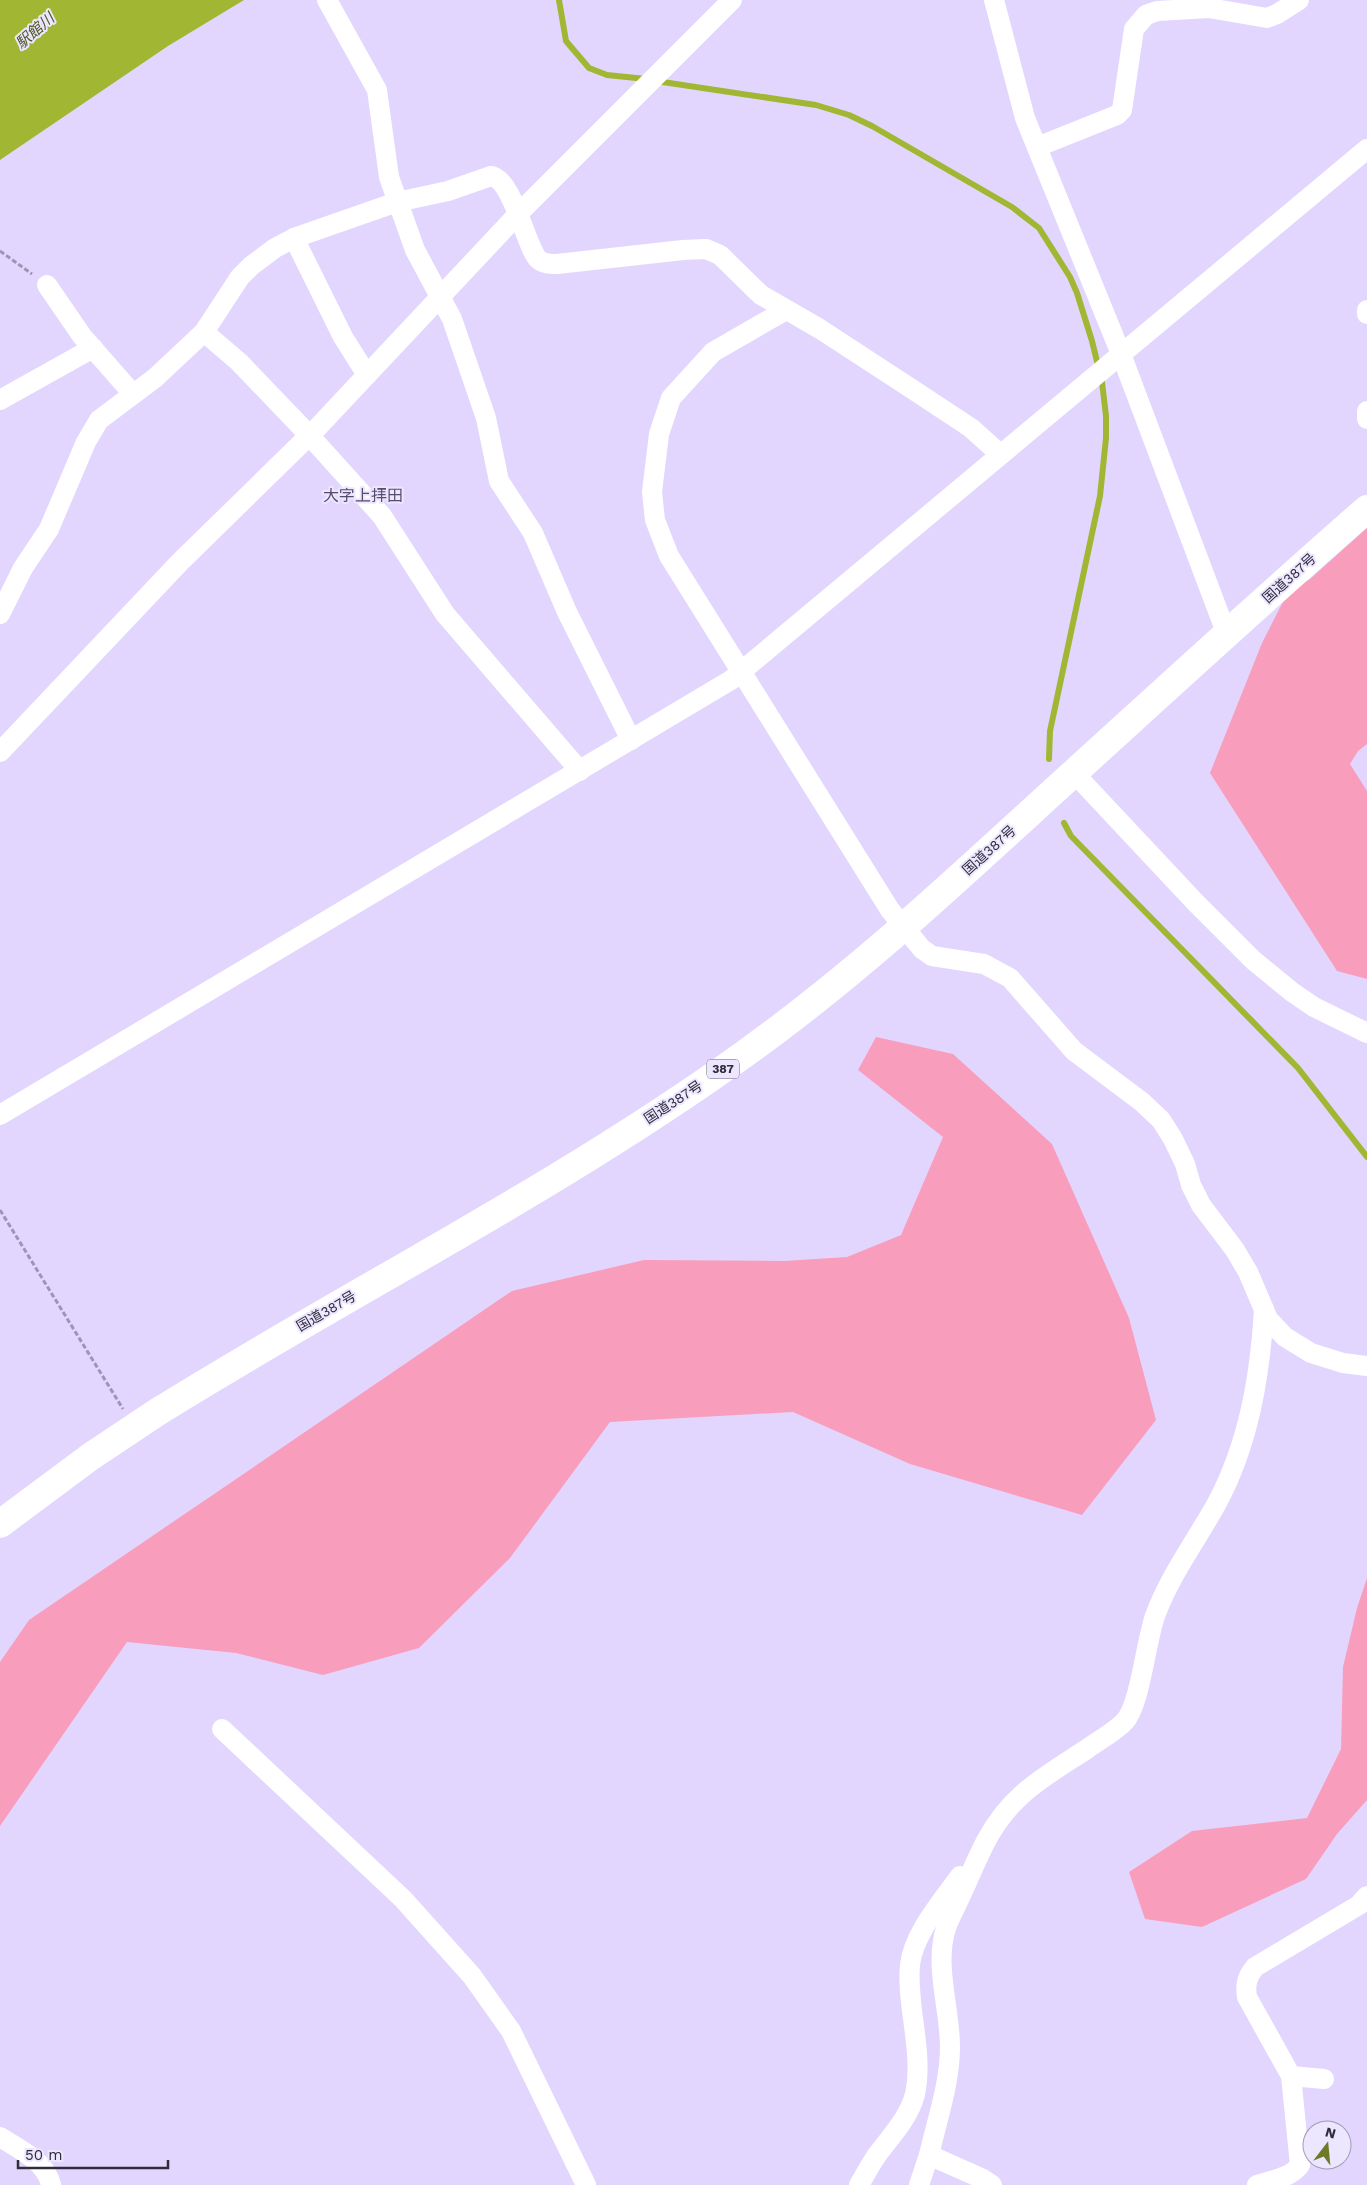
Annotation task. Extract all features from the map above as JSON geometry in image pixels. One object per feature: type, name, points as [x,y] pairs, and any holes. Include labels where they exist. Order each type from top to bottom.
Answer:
[{"type":"highway","name":"国道387号","points":[[0,1524],[54,1482],[189,1392],[596,1152],[682,1097],[778,1029],[903,928],[1367,509]]},
{"type":"street","points":[[327,0],[377,90],[386,165],[397,202],[415,250],[452,319],[486,418],[498,481],[533,533],[566,612],[631,740]]},
{"type":"street","points":[[0,752],[180,562],[309,435],[519,214],[732,0]]},
{"type":"street","points":[[994,0],[1022,108],[1121,354],[1227,635]]},
{"type":"street","points":[[1037,146],[1117,115],[1122,110],[1134,29],[1145,7],[1157,11],[1209,8],[1267,18],[1299,0]]},
{"type":"street","points":[[0,1115],[719,688],[742,672],[1000,454],[1367,149]]},
{"type":"street","points":[[0,614],[23,568],[49,529],[92,430],[108,411],[163,372],[204,332],[240,277],[262,256],[294,238],[397,202],[448,191],[491,176],[499,180],[519,214],[536,257],[542,262],[556,264],[706,249],[720,255],[761,295],[820,329],[971,428],[1000,454]]},
{"type":"street","points":[[294,238],[342,337],[367,375]]},
{"type":"street","points":[[47,285],[93,348],[133,394]]},
{"type":"street","points":[[786,310],[713,352],[671,398],[663,416],[659,434],[652,492],[655,520],[660,537],[669,556],[884,902],[903,928],[922,949],[932,956],[984,964],[1010,978],[1074,1051],[1142,1102],[1161,1120],[1173,1139],[1201,1205],[1235,1250],[1276,1329],[1298,1347],[1343,1363],[1367,1366]]},
{"type":"street","points":[[204,332],[239,362],[309,435],[382,516],[444,614],[580,770]]},
{"type":"street","points":[[0,400],[93,348]]},
{"type":"street","points":[[1367,411],[1367,419]]},
{"type":"street","points":[[1074,773],[1195,902],[1253,960],[1292,992],[1314,1007],[1367,1033]]},
{"type":"street","points":[[859,2185],[875,2157],[902,2123],[914,2096],[916,2084],[916,2037],[910,1964],[920,1934],[1016,1798],[1030,1786],[1117,1729],[1131,1714],[1147,1640],[1162,1597],[1182,1559],[1217,1502],[1239,1454],[1257,1377],[1264,1309]]},
{"type":"street","points":[[222,1730],[403,1899],[472,1976],[511,2031],[586,2185]]},
{"type":"street","points":[[919,2185],[929,2155],[948,2070],[950,2047],[948,2015],[941,1963],[945,1929],[987,1840]]},
{"type":"street","points":[[1257,2185],[1285,2177],[1295,2172],[1300,2165],[1291,2076],[1247,1997],[1248,1975],[1255,1967],[1359,1905],[1367,1896]]},
{"type":"street","points":[[1291,2076],[1324,2079]]},
{"type":"street","points":[[0,2137],[41,2166],[50,2179],[51,2185]]},
{"type":"street","points":[[929,2155],[983,2178],[992,2185]]},
{"type":"path","points":[[0,251],[47,285]]},
{"type":"path","points":[[0,1210],[134,1427]]},
{"type":"shaded area","points":[[1367,528],[1367,744],[1358,751],[1350,764],[1367,791],[1367,979],[1337,971],[1210,773],[1262,643],[1292,584],[1309,580]]},
{"type":"shaded area","points":[[876,1037],[953,1054],[1052,1144],[1129,1318],[1156,1420],[1082,1515],[910,1464],[793,1412],[610,1422],[510,1558],[419,1648],[323,1675],[236,1653],[127,1642],[0,1826],[0,1662],[29,1620],[512,1291],[644,1260],[784,1261],[847,1257],[901,1235],[943,1137],[858,1070]]},
{"type":"shaded area","points":[[1367,1578],[1367,1800],[1337,1834],[1306,1879],[1202,1927],[1145,1919],[1129,1872],[1192,1831],[1307,1818],[1341,1749],[1343,1667],[1357,1608]]},
{"type":"water","name":"駅館川","points":[[0,0],[244,0],[168,46],[0,160]]},
{"type":"waterway","points":[[559,0],[566,41],[589,68],[607,75],[646,79]]},
{"type":"waterway","points":[[656,81],[816,105],[849,115],[872,126],[1012,207],[1039,228],[1070,277],[1092,341],[1102,382],[1106,416],[1106,438],[1100,496],[1050,731],[1049,759]]},
{"type":"waterway","points":[[1064,823],[1071,836],[1298,1068],[1367,1157]]},
{"type":"district","name":"大字上拝田","points":[[363,495]]}]
